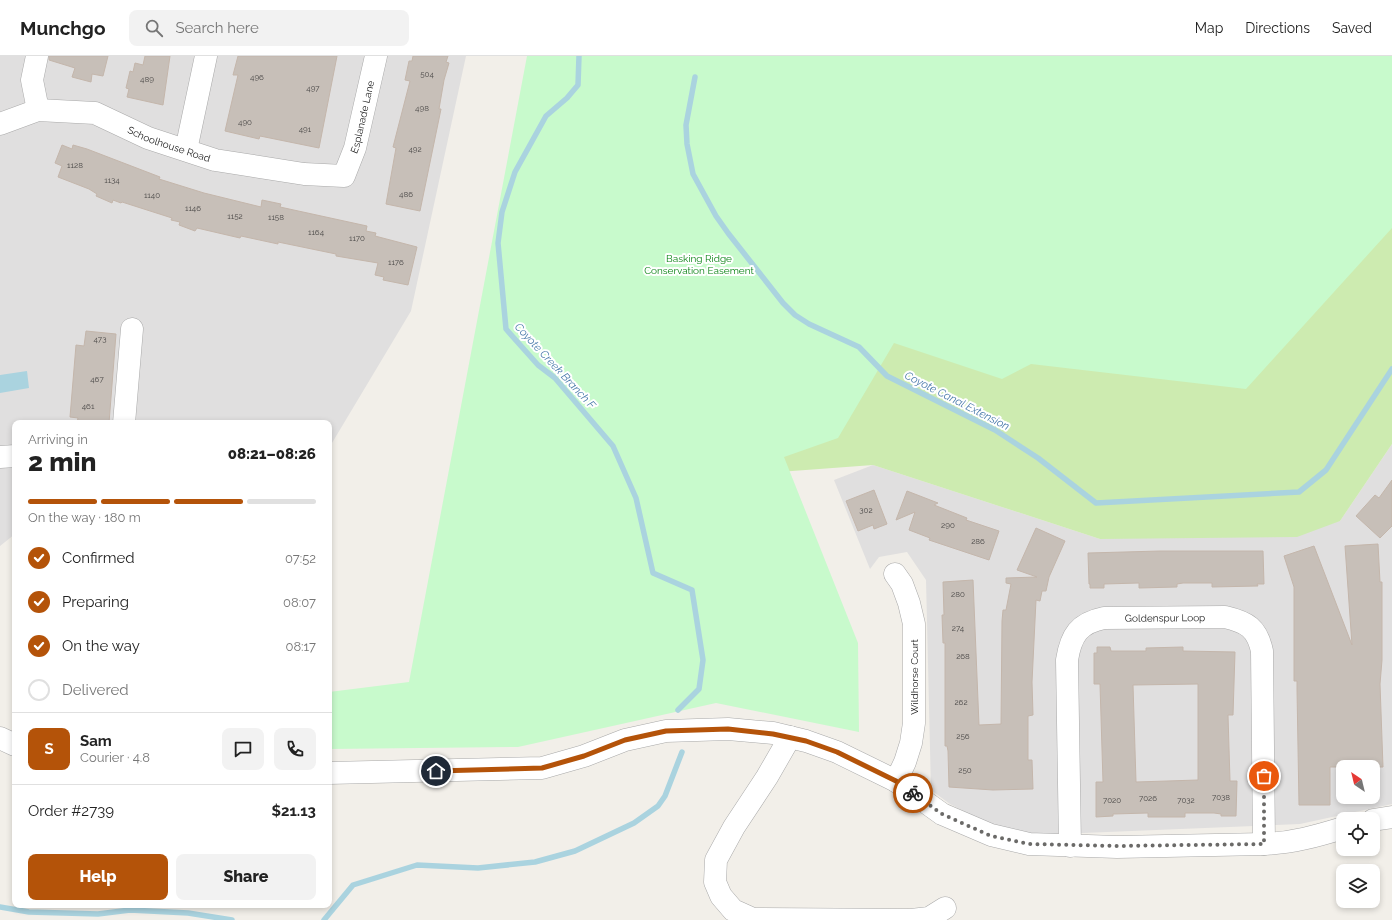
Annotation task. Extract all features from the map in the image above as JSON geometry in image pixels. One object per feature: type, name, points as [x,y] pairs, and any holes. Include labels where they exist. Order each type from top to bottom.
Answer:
[{"type":"street","points":[[37,56],[32,80],[38,110]]},
{"type":"street","points":[[186,150],[206,56]]},
{"type":"street","name":"Esplanade Lane","points":[[344,176],[355,148],[376,56]]},
{"type":"street","name":"Schoolhouse Road","points":[[0,124],[38,110],[95,114],[148,138],[215,160],[304,174],[344,176]]},
{"type":"street","points":[[124,420],[132,330]]},
{"type":"street","points":[[0,457],[12,456]]},
{"type":"street","name":"Wildhorse Court","points":[[895,574],[902,584],[914,624],[914,723],[912,744],[896,781]]},
{"type":"street","name":"Goldenspur Loop","points":[[1070,846],[1067,660],[1070,644],[1077,631],[1090,621],[1104,618],[1225,617],[1239,620],[1250,627],[1259,637],[1262,651],[1264,844]]},
{"type":"street","points":[[332,773],[542,768],[584,756],[625,740],[666,731],[728,729],[773,734],[837,752],[896,781],[942,814],[991,836],[1029,844],[1070,846],[1287,843],[1311,838],[1336,830]]},
{"type":"street","points":[[0,738],[12,744]]},
{"type":"street","points":[[790,738],[767,777],[734,827],[716,860],[715,882],[721,896],[733,910],[753,919],[911,920],[929,918],[945,908]]},
{"type":"street","points":[[1380,819],[1392,817]]},
{"type":"shaded area","points":[[0,56],[466,56],[411,311],[332,443],[332,420],[12,420],[12,536],[0,546]]},
{"type":"shaded area","points":[[1392,444],[1392,804],[1355,812],[1336,812],[1336,816],[1300,824],[1011,836],[950,804],[931,790],[926,580],[907,552],[879,557],[870,569],[834,480],[873,465],[1100,539],[1340,521]]},
{"type":"green space","name":"Basking Ridge Conservation Easement","points":[[527,56],[1392,56],[1392,228],[1246,389],[1031,364],[1002,379],[894,343],[838,438],[784,457],[858,643],[859,732],[716,703],[518,747],[332,749],[332,692],[409,682]]},
{"type":"green space","points":[[606,56],[1392,56],[1392,444],[1340,521],[1297,537],[1100,539],[873,465],[698,478]]},
{"type":"water","points":[[27,371],[29,388],[0,393],[0,375]]},
{"type":"building","points":[[49,56],[108,56],[103,76],[92,74],[91,82],[72,77],[75,68],[49,60]]},
{"type":"building","points":[[145,56],[170,56],[163,105],[127,97],[129,89],[126,88],[130,71],[133,72],[135,63],[143,65]]},
{"type":"building","points":[[238,56],[337,56],[319,148],[260,136],[259,139],[225,131],[238,75],[233,75]]},
{"type":"building","points":[[413,56],[448,56],[446,62],[449,63],[444,80],[439,109],[441,109],[420,211],[386,204],[396,148],[393,147],[410,81],[405,80],[409,61],[412,61]]},
{"type":"building","points":[[62,145],[72,149],[73,145],[87,149],[160,177],[159,179],[204,193],[261,207],[262,200],[281,204],[280,207],[367,226],[366,231],[376,233],[375,236],[417,247],[408,285],[383,280],[384,277],[375,275],[378,263],[336,256],[336,254],[278,242],[278,244],[241,236],[240,238],[197,228],[195,231],[179,225],[180,222],[171,220],[172,218],[122,202],[113,200],[112,203],[96,196],[97,194],[89,189],[58,177],[62,166],[55,163]]},
{"type":"building","points":[[86,331],[116,334],[109,420],[78,420],[78,418],[70,417],[76,345],[84,346]]},
{"type":"building","points":[[1392,480],[1392,526],[1380,538],[1356,516],[1375,495],[1379,498]]},
{"type":"building","points":[[874,490],[887,524],[874,529],[873,525],[858,531],[846,501]]},
{"type":"building","points":[[907,491],[938,503],[934,505],[967,518],[966,520],[999,531],[989,560],[929,540],[930,538],[909,530],[915,512],[896,520]]},
{"type":"building","points":[[1036,528],[1065,541],[1049,577],[1046,591],[1042,591],[1040,601],[1036,600],[1032,682],[1033,715],[1028,716],[1028,760],[1032,760],[1033,789],[993,790],[949,787],[948,751],[947,746],[945,746],[945,643],[943,643],[942,615],[944,615],[943,582],[973,580],[979,725],[1001,724],[1002,621],[1003,610],[1006,610],[1011,584],[1006,583],[1006,578],[1037,577],[1017,570]]},
{"type":"building","points":[[1378,544],[1380,582],[1382,582],[1382,660],[1380,684],[1383,767],[1380,767],[1380,760],[1336,760],[1336,767],[1330,767],[1330,805],[1299,805],[1297,681],[1294,681],[1294,587],[1284,556],[1314,546],[1352,645],[1345,546]]},
{"type":"building","points":[[1263,551],[1264,584],[1257,584],[1258,586],[1212,587],[1212,583],[1183,583],[1177,584],[1177,587],[1139,588],[1139,583],[1104,584],[1104,588],[1090,588],[1088,553]]},
{"type":"building","points":[[1097,647],[1110,647],[1111,651],[1146,651],[1146,648],[1183,647],[1183,651],[1235,652],[1233,715],[1228,715],[1230,781],[1237,781],[1236,816],[1221,816],[1221,814],[1214,813],[1185,813],[1185,817],[1148,817],[1148,813],[1113,814],[1113,816],[1096,817],[1096,782],[1103,782],[1100,684],[1094,684],[1094,653],[1097,653]],"holes":[[[1198,684],[1198,780],[1136,782],[1133,685]]]},
{"type":"waterway","name":"Coyote Creek Branch F","points":[[579,56],[578,85],[567,98],[546,116],[515,172],[502,212],[498,243],[506,329],[538,365],[555,378],[613,446],[636,498],[653,573],[692,590],[703,660],[699,689],[678,710]]},
{"type":"waterway","name":"Coyote Canal Extension","points":[[695,77],[686,125],[687,144],[693,174],[716,216],[783,303],[795,315],[809,324],[859,347],[887,376],[995,430],[1038,458],[1096,503],[1299,492],[1326,470],[1392,369]]},
{"type":"waterway","name":"Coyote Creek Branch F","points":[[324,920],[353,885],[417,865],[478,868],[535,862],[575,851],[634,823],[658,806],[665,796],[682,752]]},
{"type":"waterway","name":"Coyote Creek Branch F","points":[[0,907],[29,912],[98,914],[130,910],[188,913],[232,920]]},
{"type":"way so far","points":[[913,793],[942,814],[991,836],[1029,844],[1117,846],[1264,844],[1264,776]]},
{"type":"route","points":[[436,771],[542,768],[584,756],[625,740],[666,731],[728,729],[773,734],[806,741],[837,752],[896,781],[913,793]]}]
